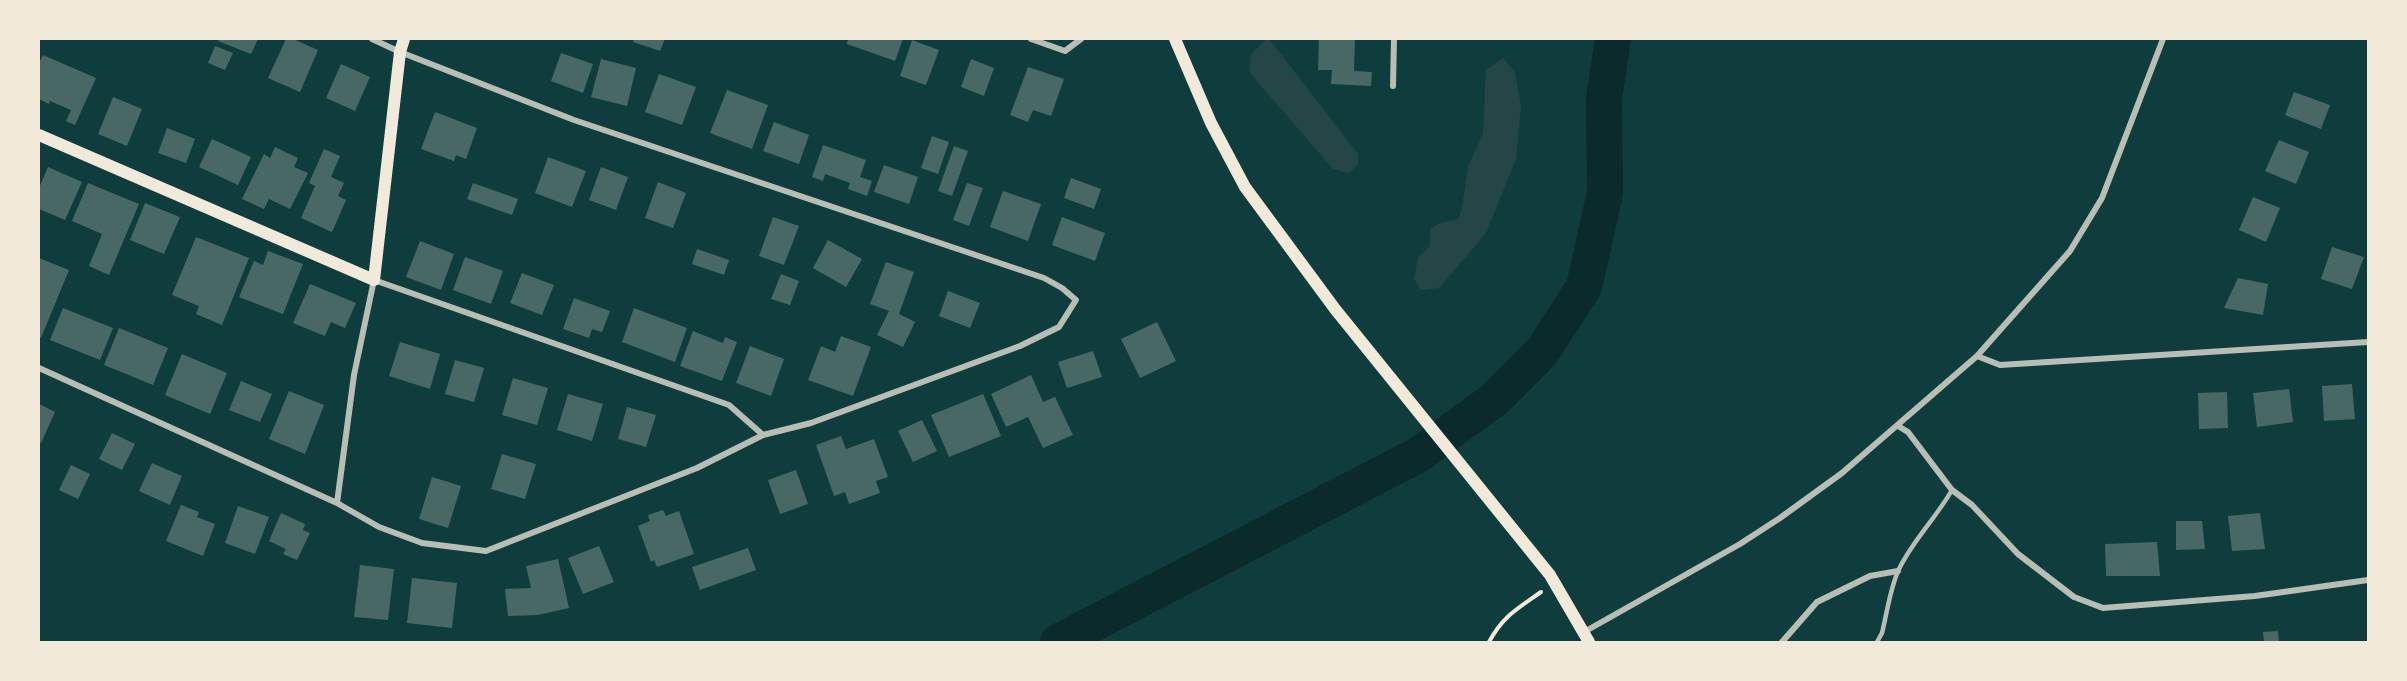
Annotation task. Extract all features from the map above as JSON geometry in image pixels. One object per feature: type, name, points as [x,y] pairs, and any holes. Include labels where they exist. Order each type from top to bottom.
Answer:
[{"type":"main road","points":[[39,135],[374,280],[400,52],[404,39]]},
{"type":"main road","points":[[1175,39],[1211,123],[1245,187],[1335,309],[1550,575],[1586,637]]},
{"type":"street","points":[[39,368],[337,503],[379,527],[422,543],[486,551],[697,468],[763,435],[811,423],[1020,346],[1059,327],[1076,300],[1062,288],[1044,278],[574,120],[372,39]]},
{"type":"street","points":[[1031,39],[1065,51],[1081,39]]},
{"type":"street","points":[[1393,86],[1394,39]]},
{"type":"street","points":[[1586,637],[1740,544],[1842,473],[1977,356],[2070,251],[2102,198],[2163,39]]},
{"type":"street","points":[[337,503],[354,375],[374,280],[729,405],[763,435]]},
{"type":"street","points":[[1977,356],[2000,365],[2368,342]]},
{"type":"street","points":[[1898,426],[1908,432],[1952,490],[1972,505],[2018,554],[2074,597],[2103,608],[2255,596],[2368,580]]},
{"type":"street","points":[[1782,642],[1817,602],[1870,576],[1898,571]]},
{"type":"lane","points":[[1877,642],[1882,633],[1898,571],[1952,490]]},
{"type":"path","points":[[1489,642],[1498,624],[1541,592]]},
{"type":"shaded area","points":[[1265,40],[1270,40],[1358,154],[1358,165],[1348,173],[1333,169],[1249,72],[1251,55]]},
{"type":"shaded area","points":[[1503,58],[1515,72],[1521,106],[1516,159],[1486,233],[1439,288],[1421,290],[1414,279],[1418,257],[1430,246],[1430,229],[1440,223],[1458,219],[1462,208],[1468,167],[1483,133],[1486,70]]},
{"type":"building","points":[[219,39],[258,39],[251,54],[218,41]]},
{"type":"building","points":[[286,39],[293,39],[318,50],[300,92],[268,78]]},
{"type":"building","points":[[634,39],[665,39],[660,51],[633,42]]},
{"type":"building","points":[[848,39],[903,39],[895,61],[847,44]]},
{"type":"building","points":[[1319,39],[1355,39],[1354,71],[1372,72],[1371,86],[1331,84],[1332,70],[1318,70]]},
{"type":"building","points":[[912,40],[939,50],[926,85],[900,76]]},
{"type":"building","points":[[215,46],[233,53],[225,70],[208,63]]},
{"type":"building","points":[[561,53],[593,64],[583,93],[551,81]]},
{"type":"building","points":[[43,55],[96,78],[75,125],[66,121],[71,110],[39,99],[39,63]]},
{"type":"building","points":[[601,59],[636,68],[627,106],[591,97]]},
{"type":"building","points":[[971,59],[994,68],[984,96],[961,87]]},
{"type":"building","points":[[341,64],[370,77],[355,111],[326,98]]},
{"type":"building","points":[[1028,67],[1064,79],[1051,116],[1033,110],[1028,122],[1010,115]]},
{"type":"building","points":[[659,74],[696,87],[682,125],[645,112]]},
{"type":"building","points":[[727,90],[768,105],[752,149],[710,133]]},
{"type":"building","points":[[2294,92],[2330,105],[2321,129],[2285,115]]},
{"type":"building","points":[[113,97],[142,109],[127,146],[98,134]]},
{"type":"building","points":[[435,112],[477,128],[466,159],[456,155],[454,161],[421,149]]},
{"type":"building","points":[[774,122],[809,135],[799,164],[763,151]]},
{"type":"building","points":[[167,128],[195,139],[186,163],[158,153]]},
{"type":"building","points":[[932,136],[949,142],[938,174],[921,168]]},
{"type":"building","points":[[212,139],[251,157],[238,185],[199,167]]},
{"type":"building","points":[[2279,140],[2309,152],[2296,184],[2265,171]]},
{"type":"building","points":[[823,145],[866,160],[860,177],[872,181],[867,196],[848,189],[850,183],[825,174],[823,181],[812,177]]},
{"type":"building","points":[[954,146],[968,151],[952,196],[938,191]]},
{"type":"building","points":[[275,147],[298,158],[294,167],[308,173],[290,209],[269,199],[264,209],[242,199],[264,154],[270,158]]},
{"type":"building","points":[[324,149],[340,156],[331,177],[344,183],[338,196],[346,200],[332,232],[301,218],[315,186],[309,183]]},
{"type":"building","points":[[548,157],[586,171],[572,207],[535,193]]},
{"type":"building","points":[[884,165],[918,177],[909,204],[874,192]]},
{"type":"building","points":[[48,167],[82,182],[65,220],[39,209],[39,188]]},
{"type":"building","points":[[601,167],[628,177],[616,210],[589,200]]},
{"type":"building","points":[[1071,178],[1101,189],[1094,209],[1064,198]]},
{"type":"building","points":[[658,182],[686,193],[673,228],[645,218]]},
{"type":"building","points":[[88,183],[139,204],[109,275],[89,266],[102,234],[72,221]]},
{"type":"building","points":[[473,183],[518,199],[512,215],[467,199]]},
{"type":"building","points":[[967,183],[983,188],[969,226],[953,220]]},
{"type":"building","points":[[1003,191],[1041,204],[1028,241],[990,227]]},
{"type":"building","points":[[2253,197],[2280,208],[2266,242],[2239,230]]},
{"type":"building","points":[[145,203],[180,217],[164,254],[130,240]]},
{"type":"building","points":[[773,217],[799,226],[784,265],[759,256]]},
{"type":"building","points":[[1062,217],[1105,233],[1095,261],[1052,245]]},
{"type":"building","points":[[196,237],[249,258],[222,325],[196,314],[199,306],[172,295]]},
{"type":"building","points":[[828,240],[862,259],[846,287],[813,268]]},
{"type":"building","points":[[420,241],[454,254],[441,290],[406,277]]},
{"type":"building","points":[[2332,247],[2364,257],[2352,289],[2321,279]]},
{"type":"building","points":[[697,249],[729,260],[724,275],[692,264]]},
{"type":"building","points":[[268,251],[303,264],[283,314],[239,297],[254,261],[263,265]]},
{"type":"building","points":[[465,257],[503,271],[491,304],[453,290]]},
{"type":"building","points":[[39,258],[69,270],[41,338],[39,337]]},
{"type":"building","points":[[886,262],[914,272],[899,314],[915,322],[903,347],[877,335],[889,311],[870,304]]},
{"type":"building","points":[[522,273],[554,285],[542,315],[510,303]]},
{"type":"building","points":[[781,274],[799,281],[790,305],[771,299]]},
{"type":"building","points":[[2238,278],[2268,284],[2263,315],[2224,308]]},
{"type":"building","points":[[310,284],[356,303],[345,328],[331,322],[325,336],[293,323]]},
{"type":"building","points":[[948,291],[980,303],[970,328],[939,316]]},
{"type":"building","points":[[574,298],[610,311],[602,332],[592,329],[589,338],[563,329]]},
{"type":"building","points":[[63,308],[113,328],[100,360],[50,340]]},
{"type":"building","points":[[634,308],[687,328],[675,362],[622,342]]},
{"type":"building","points":[[1157,322],[1176,361],[1140,378],[1121,339]]},
{"type":"building","points":[[119,328],[168,348],[153,385],[104,365]]},
{"type":"building","points":[[693,331],[723,343],[725,337],[737,342],[722,381],[680,366]]},
{"type":"building","points":[[841,336],[871,347],[853,396],[808,380],[821,346],[835,352]]},
{"type":"building","points":[[400,342],[440,354],[430,389],[389,376]]},
{"type":"building","points":[[750,346],[784,359],[771,396],[736,383]]},
{"type":"building","points":[[1093,351],[1102,377],[1067,388],[1058,362]]},
{"type":"building","points":[[182,354],[227,373],[210,414],[165,395]]},
{"type":"building","points":[[455,360],[484,368],[474,402],[445,394]]},
{"type":"building","points":[[1031,375],[1043,402],[1055,397],[1073,435],[1043,448],[1028,417],[1006,427],[991,394]]},
{"type":"building","points":[[513,378],[548,388],[537,425],[502,415]]},
{"type":"building","points":[[241,381],[272,394],[260,422],[229,410]]},
{"type":"building","points":[[2352,384],[2355,419],[2324,421],[2322,386]]},
{"type":"building","points":[[2289,389],[2293,422],[2257,427],[2253,393]]},
{"type":"building","points":[[289,391],[324,405],[305,454],[269,439]]},
{"type":"building","points":[[2227,392],[2228,428],[2199,429],[2198,393]]},
{"type":"building","points":[[568,394],[603,404],[592,441],[557,430]]},
{"type":"building","points":[[983,394],[1001,436],[949,457],[931,415]]},
{"type":"building","points":[[39,404],[55,412],[41,443],[39,442]]},
{"type":"building","points":[[627,407],[656,415],[646,447],[618,439]]},
{"type":"building","points":[[922,420],[937,451],[913,462],[898,431]]},
{"type":"building","points":[[112,433],[135,444],[122,470],[99,459]]},
{"type":"building","points":[[841,436],[846,449],[874,439],[888,477],[876,481],[880,493],[849,504],[845,492],[834,496],[816,445]]},
{"type":"building","points":[[502,454],[536,464],[525,499],[491,489]]},
{"type":"building","points":[[152,463],[182,476],[170,505],[139,491]]},
{"type":"building","points":[[71,465],[90,474],[78,499],[59,490]]},
{"type":"building","points":[[796,470],[808,504],[780,514],[768,480]]},
{"type":"building","points":[[432,477],[461,486],[448,528],[419,519]]},
{"type":"building","points":[[181,505],[199,512],[197,517],[215,524],[203,556],[166,541]]},
{"type":"building","points":[[238,506],[269,517],[255,554],[225,543]]},
{"type":"building","points":[[663,510],[666,516],[679,511],[694,554],[657,567],[654,560],[651,562],[638,526],[650,521],[648,515]]},
{"type":"building","points":[[281,513],[305,524],[303,530],[310,533],[297,560],[283,554],[286,549],[269,541]]},
{"type":"building","points":[[2260,513],[2265,549],[2232,551],[2228,516]]},
{"type":"building","points":[[2176,521],[2202,521],[2205,549],[2176,550]]},
{"type":"building","points":[[2157,542],[2160,576],[2106,576],[2105,544]]},
{"type":"building","points":[[599,546],[614,582],[583,594],[568,558]]},
{"type":"building","points":[[748,548],[756,570],[700,590],[692,567]]},
{"type":"building","points":[[558,559],[569,608],[538,615],[508,616],[505,589],[531,588],[526,566]]},
{"type":"building","points":[[360,565],[394,569],[388,620],[354,617]]},
{"type":"building","points":[[412,578],[457,583],[452,628],[407,623]]},
{"type":"building","points":[[2278,631],[2279,642],[2264,642],[2263,632]]},
{"type":"waterway","points":[[1058,642],[1418,455],[1495,399],[1541,353],[1584,287],[1605,193],[1604,99],[1613,39]]}]
